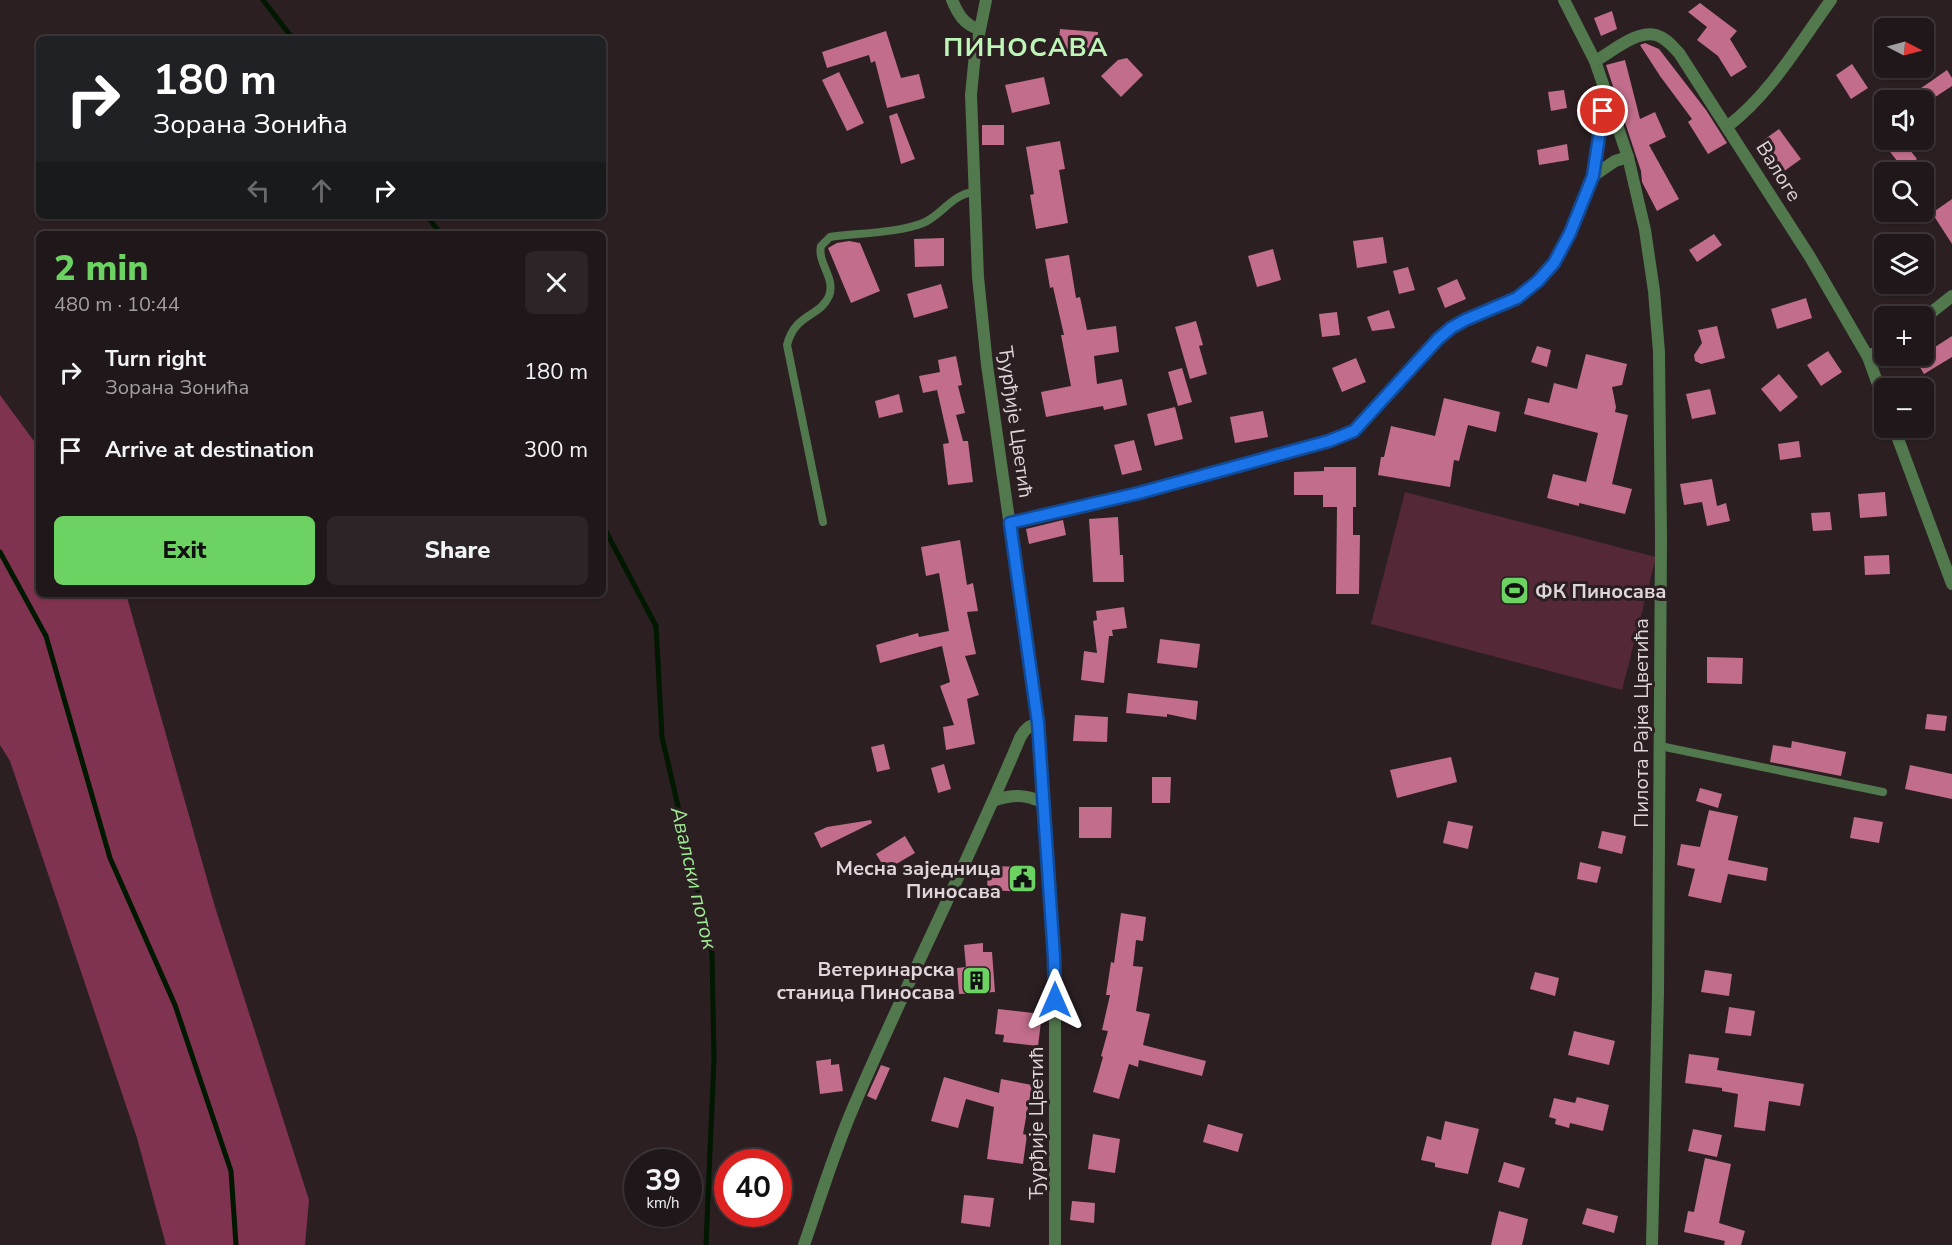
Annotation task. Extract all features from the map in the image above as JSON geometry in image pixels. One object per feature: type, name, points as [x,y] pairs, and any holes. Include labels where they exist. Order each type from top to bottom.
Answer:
[{"type":"street","points":[[952,0],[958,14],[965,22],[979,29]]},
{"type":"street","name":"Ђурђије Цветић","points":[[986,0],[979,29],[971,95],[978,277],[986,354],[1038,723],[1054,957],[1055,1245]]},
{"type":"street","name":"Пилота Рајка Цветића","points":[[1564,0],[1595,61],[1628,157],[1645,230],[1654,291],[1659,352],[1661,527],[1659,993],[1652,1245]]},
{"type":"street","points":[[1728,126],[1747,111],[1768,87],[1831,0]]},
{"type":"street","name":"Валоге","points":[[1595,61],[1641,35],[1656,35],[1666,40],[1679,52],[1810,257],[1868,357],[1876,378]]},
{"type":"street","points":[[1010,523],[1150,490],[1329,441],[1354,431],[1438,339],[1451,328],[1517,298],[1538,281],[1554,263],[1570,233],[1593,176],[1606,89]]},
{"type":"street","points":[[1593,176],[1615,161],[1628,157]]},
{"type":"street","points":[[1934,310],[1952,296]]},
{"type":"street","points":[[1868,357],[1874,353]]},
{"type":"street","points":[[1898,438],[1952,584]]},
{"type":"street","points":[[804,1245],[856,1101],[1024,730],[1029,725],[1038,723]]},
{"type":"street","points":[[993,801],[1007,796],[1021,795],[1044,803]]},
{"type":"lane","points":[[823,522],[787,345],[790,333],[797,324],[820,307],[829,296],[831,285],[820,254],[821,246],[830,237],[919,224],[933,217],[959,195],[974,192]]},
{"type":"lane","points":[[1660,746],[1883,792]]},
{"type":"shaded area","points":[[0,395],[36,444],[36,597],[127,597],[215,907],[309,1200],[305,1245],[166,1245],[137,1138],[10,761],[0,745]]},
{"type":"shaded area","name":"ФК Пиносава","points":[[1405,492],[1656,557],[1622,690],[1371,624]]},
{"type":"building","points":[[1700,3],[1737,31],[1730,39],[1747,67],[1731,77],[1718,56],[1697,40],[1707,27],[1688,12]]},
{"type":"building","points":[[1612,11],[1617,29],[1601,36],[1594,18]]},
{"type":"building","points":[[1060,29],[1098,32],[1096,52],[1058,49]]},
{"type":"building","points":[[886,31],[901,78],[919,74],[925,98],[887,108],[875,61],[871,63],[869,55],[827,68],[822,52]]},
{"type":"building","points":[[1645,43],[1659,49],[1706,110],[1727,143],[1708,154],[1688,122],[1692,119],[1640,45]]},
{"type":"building","points":[[1127,58],[1143,75],[1121,97],[1101,76],[1118,60]]},
{"type":"building","points":[[1625,60],[1640,119],[1655,112],[1666,137],[1649,145],[1679,199],[1657,211],[1642,182],[1641,171],[1606,65]]},
{"type":"building","points":[[1852,64],[1868,88],[1851,99],[1836,75]]},
{"type":"building","points":[[1947,70],[1952,78],[1952,86],[1934,98],[1934,90],[1918,90]]},
{"type":"building","points":[[839,72],[864,123],[847,131],[822,80]]},
{"type":"building","points":[[1044,77],[1050,104],[1012,113],[1005,85]]},
{"type":"building","points":[[1564,90],[1567,108],[1551,111],[1548,92]]},
{"type":"building","points":[[897,113],[915,159],[901,164],[889,116]]},
{"type":"building","points":[[982,125],[1004,125],[1004,145],[982,145]]},
{"type":"building","points":[[1779,129],[1801,159],[1783,172],[1761,142]]},
{"type":"building","points":[[1060,141],[1065,169],[1059,170],[1068,223],[1036,229],[1030,195],[1034,194],[1026,147]]},
{"type":"building","points":[[1567,144],[1569,160],[1539,165],[1537,150]]},
{"type":"building","points":[[1889,150],[1910,150],[1917,159],[1913,162],[1898,162]]},
{"type":"building","points":[[1952,199],[1952,244],[1934,216],[1934,212]]},
{"type":"building","points":[[1714,234],[1722,245],[1697,262],[1689,250]]},
{"type":"building","points":[[1383,237],[1387,263],[1357,268],[1353,241]]},
{"type":"building","points":[[944,238],[944,266],[915,267],[914,239]]},
{"type":"building","points":[[849,241],[860,243],[880,291],[851,303],[828,248],[837,243]]},
{"type":"building","points":[[1273,249],[1281,280],[1257,287],[1248,256]]},
{"type":"building","points":[[1069,255],[1076,298],[1080,297],[1087,330],[1116,326],[1119,352],[1094,356],[1097,384],[1122,379],[1127,405],[1104,410],[1103,406],[1046,417],[1041,392],[1071,386],[1061,335],[1064,335],[1053,287],[1050,288],[1045,259]]},
{"type":"building","points":[[1408,267],[1415,290],[1399,294],[1393,271]]},
{"type":"building","points":[[1457,279],[1466,299],[1445,308],[1437,288]]},
{"type":"building","points":[[941,284],[948,308],[914,318],[907,294]]},
{"type":"building","points":[[1806,298],[1812,318],[1777,329],[1771,309]]},
{"type":"building","points":[[1389,310],[1395,328],[1372,331],[1367,317]]},
{"type":"building","points":[[1337,312],[1340,335],[1322,337],[1319,314]]},
{"type":"building","points":[[1196,321],[1203,345],[1199,346],[1207,374],[1190,379],[1175,327]]},
{"type":"building","points":[[1717,326],[1725,358],[1701,364],[1695,361],[1694,355],[1702,343],[1698,330]]},
{"type":"building","points":[[1952,336],[1952,357],[1924,374],[1919,366],[1934,366],[1934,348]]},
{"type":"building","points":[[1537,346],[1551,350],[1547,367],[1531,362]]},
{"type":"building","points":[[1828,351],[1842,372],[1821,386],[1807,365]]},
{"type":"building","points":[[1586,354],[1627,364],[1622,385],[1612,387],[1615,412],[1628,415],[1612,484],[1632,489],[1625,514],[1547,498],[1553,474],[1586,482],[1598,433],[1524,414],[1528,398],[1549,403],[1554,383],[1577,389]]},
{"type":"building","points":[[956,356],[962,385],[958,386],[965,413],[956,415],[963,441],[968,441],[973,482],[948,485],[943,444],[949,443],[937,390],[923,393],[919,376],[940,372],[938,360]]},
{"type":"building","points":[[1356,358],[1366,382],[1342,392],[1332,368]]},
{"type":"building","points":[[1182,368],[1192,402],[1178,406],[1168,372]]},
{"type":"building","points":[[1779,374],[1798,397],[1780,412],[1761,389]]},
{"type":"building","points":[[1710,389],[1716,414],[1692,419],[1686,394]]},
{"type":"building","points":[[899,394],[903,412],[879,418],[875,401]]},
{"type":"building","points":[[1444,398],[1500,412],[1496,432],[1468,425],[1459,461],[1454,460],[1450,487],[1378,475],[1391,426],[1435,436]]},
{"type":"building","points":[[1175,407],[1183,439],[1155,446],[1147,414]]},
{"type":"building","points":[[1263,411],[1268,437],[1235,443],[1230,417]]},
{"type":"building","points":[[1134,440],[1142,470],[1122,475],[1114,445]]},
{"type":"building","points":[[1799,441],[1801,457],[1780,460],[1778,444]]},
{"type":"building","points":[[1324,467],[1356,467],[1353,535],[1360,535],[1359,594],[1336,594],[1337,507],[1323,507],[1323,495],[1294,495],[1294,472],[1324,471]]},
{"type":"building","points":[[1712,479],[1717,506],[1726,503],[1730,521],[1707,526],[1702,502],[1684,505],[1680,484]]},
{"type":"building","points":[[1885,492],[1887,516],[1860,518],[1858,494]]},
{"type":"building","points":[[1830,512],[1832,530],[1813,531],[1811,513]]},
{"type":"building","points":[[1118,517],[1124,582],[1093,582],[1089,519]]},
{"type":"building","points":[[1063,520],[1066,535],[1029,544],[1026,529]]},
{"type":"building","points":[[960,540],[967,585],[973,583],[978,611],[967,612],[976,654],[965,656],[979,695],[967,699],[975,744],[946,750],[943,727],[954,725],[940,686],[950,682],[942,646],[880,663],[876,645],[918,633],[919,637],[949,631],[939,573],[926,576],[921,547]]},
{"type":"building","points":[[1889,555],[1890,574],[1865,575],[1864,556]]},
{"type":"building","points":[[1124,607],[1127,628],[1112,630],[1113,636],[1109,636],[1104,683],[1081,680],[1084,651],[1097,653],[1093,621],[1097,620],[1096,611]]},
{"type":"building","points":[[1160,639],[1200,644],[1197,668],[1157,663]]},
{"type":"building","points":[[1707,657],[1743,658],[1742,684],[1707,683]]},
{"type":"building","points":[[1128,693],[1198,701],[1196,720],[1167,714],[1167,717],[1126,713]]},
{"type":"building","points":[[1927,714],[1947,716],[1945,731],[1925,729]]},
{"type":"building","points":[[1075,715],[1108,717],[1107,742],[1073,741]]},
{"type":"building","points":[[1792,741],[1846,752],[1841,776],[1770,762],[1773,745],[1791,748]]},
{"type":"building","points":[[884,744],[890,769],[877,772],[871,747]]},
{"type":"building","points":[[1451,757],[1457,782],[1397,798],[1390,770]]},
{"type":"building","points":[[944,764],[951,789],[938,793],[931,768]]},
{"type":"building","points":[[1910,765],[1952,774],[1952,799],[1905,789]]},
{"type":"building","points":[[1152,777],[1171,777],[1170,803],[1152,803]]},
{"type":"building","points":[[1700,788],[1722,794],[1718,808],[1696,801]]},
{"type":"building","points":[[1079,807],[1112,807],[1111,838],[1079,838]]},
{"type":"building","points":[[1709,810],[1738,816],[1728,860],[1768,868],[1766,881],[1728,874],[1721,903],[1688,896],[1695,869],[1677,865],[1681,844],[1700,847]]},
{"type":"building","points":[[1854,817],[1883,822],[1879,843],[1850,838]]},
{"type":"building","points":[[871,820],[872,823],[821,848],[814,833],[827,827]]},
{"type":"building","points":[[1448,821],[1473,826],[1468,849],[1443,843]]},
{"type":"building","points":[[1602,831],[1626,836],[1622,854],[1598,848]]},
{"type":"building","points":[[905,836],[915,853],[886,870],[876,854]]},
{"type":"building","points":[[1580,862],[1601,867],[1597,883],[1577,879]]},
{"type":"building","points":[[988,866],[1026,867],[1026,892],[987,890]]},
{"type":"building","points":[[1121,913],[1146,917],[1143,941],[1136,940],[1133,966],[1143,967],[1136,1011],[1150,1014],[1143,1045],[1206,1061],[1202,1076],[1139,1060],[1138,1067],[1129,1064],[1119,1099],[1093,1092],[1108,1031],[1102,1030],[1110,995],[1106,995],[1111,962],[1114,963]]},
{"type":"building","name":"Ветеринарска станица Пиносава","points":[[983,943],[983,952],[992,952],[995,992],[959,994],[957,968],[966,967],[964,945]]},
{"type":"building","points":[[1705,970],[1732,974],[1729,996],[1701,992]]},
{"type":"building","points":[[1535,972],[1559,978],[1555,996],[1530,989]]},
{"type":"building","points":[[1729,1007],[1755,1011],[1751,1036],[1725,1033]]},
{"type":"building","points":[[998,1009],[1042,1014],[1038,1046],[1003,1042],[1004,1035],[995,1034]]},
{"type":"building","points":[[1574,1031],[1615,1041],[1609,1065],[1568,1055]]},
{"type":"building","points":[[1689,1054],[1719,1058],[1717,1070],[1804,1084],[1800,1106],[1769,1101],[1765,1131],[1734,1127],[1738,1094],[1722,1091],[1722,1088],[1685,1083]]},
{"type":"building","points":[[831,1059],[831,1065],[839,1064],[843,1091],[820,1094],[816,1061]]},
{"type":"building","points":[[881,1065],[890,1068],[876,1100],[867,1096]]},
{"type":"building","points":[[944,1077],[999,1093],[1001,1079],[1032,1085],[1023,1134],[1027,1135],[1023,1164],[987,1159],[994,1107],[966,1099],[958,1128],[931,1121]]},
{"type":"building","points":[[1577,1097],[1609,1105],[1603,1131],[1570,1123],[1569,1128],[1555,1124],[1556,1119],[1549,1117],[1554,1098],[1575,1103]]},
{"type":"building","points":[[1445,1121],[1479,1129],[1468,1174],[1435,1167],[1435,1163],[1421,1160],[1427,1136],[1441,1140]]},
{"type":"building","points":[[1208,1124],[1243,1134],[1238,1152],[1203,1142]]},
{"type":"building","points":[[1693,1129],[1722,1135],[1717,1157],[1688,1151]]},
{"type":"building","points":[[1093,1134],[1120,1139],[1115,1173],[1088,1169]]},
{"type":"building","points":[[1705,1158],[1731,1164],[1719,1223],[1745,1231],[1741,1245],[1724,1245],[1725,1241],[1684,1232],[1688,1211],[1694,1212]]},
{"type":"building","points":[[1504,1162],[1525,1168],[1519,1188],[1498,1182]]},
{"type":"building","points":[[964,1195],[994,1198],[990,1227],[961,1223]]},
{"type":"building","points":[[1072,1201],[1095,1203],[1094,1223],[1070,1220]]},
{"type":"building","points":[[1587,1208],[1618,1216],[1614,1233],[1582,1224]]},
{"type":"building","points":[[1499,1211],[1528,1219],[1522,1245],[1491,1245]]},
{"type":"waterway","name":"Авалски поток","points":[[263,0],[291,36]]},
{"type":"waterway","name":"Авалски поток","points":[[429,219],[439,231]]},
{"type":"waterway","name":"Авалски поток","points":[[606,532],[656,626],[662,737],[712,953],[714,1059],[706,1245]]},
{"type":"waterway","points":[[0,552],[46,636],[110,858],[175,1005],[231,1171],[236,1245]]},
{"type":"place","name":"ФК Пиносава","points":[[1514,591]]},
{"type":"place","name":"Месна заједница Пиносава","points":[[1022,879]]},
{"type":"place","name":"Ветеринарска станица Пиносава","points":[[976,980]]},
{"type":"district","name":"ПИНОСАВА","points":[[1026,47]]},
{"type":"route","points":[[1055,1000],[1038,723],[1010,523],[1139,493],[1329,441],[1354,431],[1438,339],[1451,328],[1517,298],[1538,281],[1554,263],[1570,233],[1593,176],[1603,111]]}]
